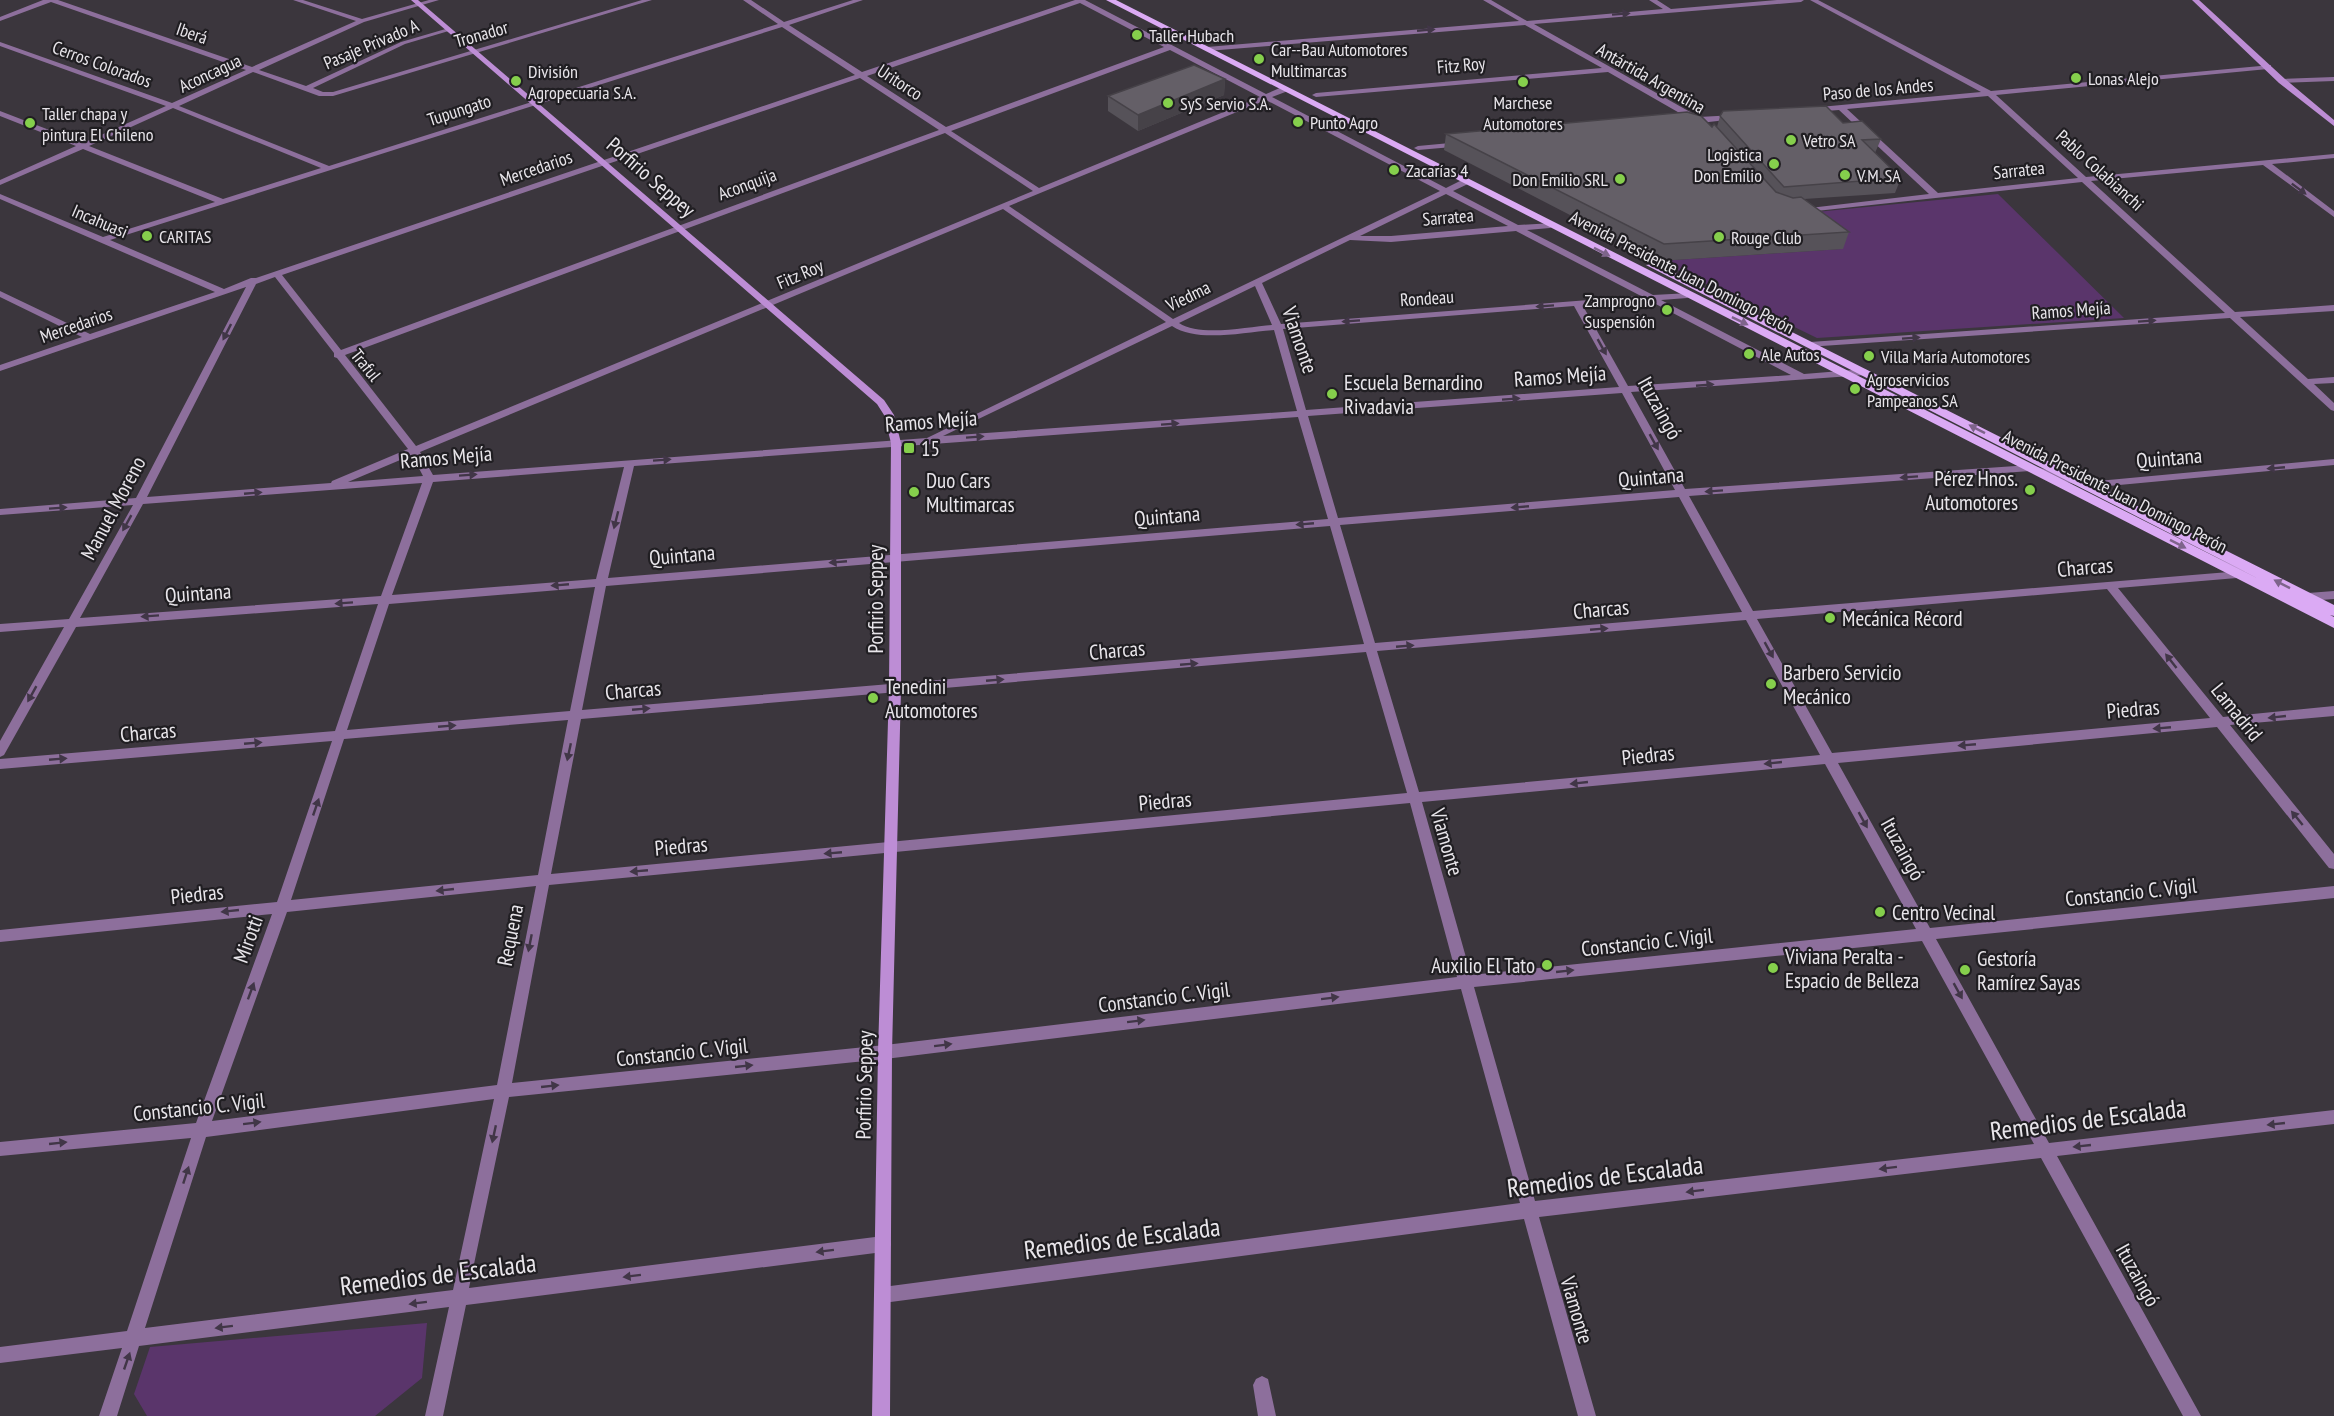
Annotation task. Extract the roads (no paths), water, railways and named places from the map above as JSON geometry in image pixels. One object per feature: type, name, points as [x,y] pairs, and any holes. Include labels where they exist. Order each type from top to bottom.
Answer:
[{"type":"main road","name":"Avenida Presidente Juan Domingo Perón","points":[[1110,0],[2334,623]]},
{"type":"main road","name":"Avenida Presidente Juan Domingo Perón","points":[[1127,0],[1866,372],[2334,611]]},
{"type":"main road","points":[[2195,0],[2282,81],[2334,124]]},
{"type":"main road","name":"Porfirio Seppey","points":[[417,2],[880,402],[889,415],[896,442],[895,688],[885,1052],[881,1416]]},
{"type":"street","points":[[0,19],[51,0]]},
{"type":"street","name":"Iberá","points":[[51,0],[322,94]]},
{"type":"street","points":[[296,0],[362,21]]},
{"type":"street","name":"Aconcagua","points":[[0,183],[362,21],[417,2],[436,0]]},
{"type":"street","name":"Tronador","points":[[322,94],[333,94],[649,0]]},
{"type":"street","name":"Uritorco","points":[[746,0],[1037,190]]},
{"type":"street","name":"Tupungato","points":[[102,240],[860,0]]},
{"type":"street","name":"Avenida Presidente Juan Domingo Perón","points":[[1081,0],[1803,377]]},
{"type":"street","name":"Mercedarios","points":[[0,368],[858,74],[1081,0]]},
{"type":"street","name":"Antártida Argentina","points":[[1486,0],[1699,120],[1706,128]]},
{"type":"street","points":[[1652,0],[1671,10]]},
{"type":"street","points":[[1207,49],[1801,0]]},
{"type":"street","name":"Pablo Colabianchi","points":[[1813,0],[1995,93],[2334,408]]},
{"type":"street","points":[[1828,4],[1995,93]]},
{"type":"street","name":"Pasaje Privado A","points":[[306,89],[403,44],[449,30]]},
{"type":"street","name":"Cerros Colorados","points":[[0,44],[173,106],[328,168]]},
{"type":"street","name":"Aconquija","points":[[337,355],[1170,47]]},
{"type":"street","name":"Paso de los Andes","points":[[1806,111],[2268,67]]},
{"type":"street","name":"Fitz Roy","points":[[1316,95],[1610,70]]},
{"type":"street","points":[[2282,81],[2334,78]]},
{"type":"street","name":"Fitz Roy","points":[[327,487],[413,449],[769,305],[1037,190],[1285,89]]},
{"type":"street","points":[[1841,108],[1936,196]]},
{"type":"street","points":[[0,113],[221,201]]},
{"type":"street","points":[[1687,121],[1746,116]]},
{"type":"street","points":[[1418,148],[1465,143]]},
{"type":"street","name":"Sarratea","points":[[1788,210],[2334,156]]},
{"type":"street","points":[[2264,162],[2334,215]]},
{"type":"street","name":"Viedma","points":[[926,441],[1465,182]]},
{"type":"street","name":"Incahuasi","points":[[0,196],[221,291]]},
{"type":"street","points":[[1002,205],[1173,322]]},
{"type":"street","name":"Sarratea","points":[[1349,238],[1391,239],[1550,225]]},
{"type":"street","name":"Traful","points":[[276,273],[337,355],[413,449],[429,478]]},
{"type":"street","name":"Manuel Moreno","points":[[0,752],[139,503],[254,280]]},
{"type":"street","name":"Viamonte","points":[[1257,282],[1277,326],[1303,415],[1415,800],[1587,1416]]},
{"type":"street","points":[[0,294],[89,337]]},
{"type":"street","name":"Rondeau","points":[[1173,322],[1184,330],[1199,333],[1687,295]]},
{"type":"street","name":"Ituzaingó","points":[[1578,303],[2192,1416]]},
{"type":"street","name":"Ramos Mejía","points":[[1810,345],[2334,308]]},
{"type":"street","name":"Ramos Mejía","points":[[0,512],[139,503],[896,442],[1303,415],[1866,372]]},
{"type":"street","points":[[2306,382],[2334,380]]},
{"type":"street","name":"Quintana","points":[[0,628],[385,600],[896,557],[2030,468],[2087,485],[2334,462]]},
{"type":"street","name":"Requena","points":[[434,1416],[503,1091],[601,582],[630,463]]},
{"type":"street","name":"Mirotti","points":[[108,1416],[201,1130],[282,906],[385,600],[429,478]]},
{"type":"street","name":"Charcas","points":[[0,764],[2237,574]]},
{"type":"street","name":"Lamadrid","points":[[2110,585],[2334,864]]},
{"type":"street","points":[[2308,597],[2334,594]]},
{"type":"street","name":"Piedras","points":[[0,936],[542,880],[1415,800],[1828,758],[2334,711]]},
{"type":"street","name":"Constancio C. Vigil","points":[[0,1149],[201,1130],[503,1091],[885,1052],[1466,982],[2334,892]]},
{"type":"street","name":"Remedios de Escalada","points":[[883,1295],[1529,1210],[2334,1117]]},
{"type":"street","name":"Remedios de Escalada","points":[[0,1355],[883,1244]]},
{"type":"street","points":[[1262,1385],[1267,1416]]},
{"type":"place","name":"Taller Hubach","points":[[1137,35]]},
{"type":"place","name":"Car--Bau Automotores Multimarcas","points":[[1259,59]]},
{"type":"place","name":"Lonas Alejo","points":[[2076,78]]},
{"type":"place","name":"División Agropecuaria S.A.","points":[[516,81]]},
{"type":"place","name":"Marchese Automotores","points":[[1523,82]]},
{"type":"place","name":"SyS Servio S.A.","points":[[1168,103]]},
{"type":"place","name":"Punto Agro","points":[[1298,122]]},
{"type":"place","name":"Taller chapa y pintura El Chileno","points":[[30,123]]},
{"type":"place","name":"Vetro SA","points":[[1791,140]]},
{"type":"place","name":"Logistica Don Emilio","points":[[1774,164]]},
{"type":"place","name":"Zacarías 4","points":[[1394,170]]},
{"type":"place","name":"V.M. SA","points":[[1845,175]]},
{"type":"place","name":"Don Emilio SRL","points":[[1620,179]]},
{"type":"place","name":"CARITAS","points":[[147,236]]},
{"type":"place","name":"Rouge Club","points":[[1719,237]]},
{"type":"place","name":"Zamprogno Suspensión","points":[[1667,310]]},
{"type":"place","name":"Ale Autos","points":[[1749,354]]},
{"type":"place","name":"Villa María Automotores","points":[[1869,356]]},
{"type":"place","name":"Agroservicios Pampeanos SA","points":[[1855,389]]},
{"type":"place","name":"Escuela Bernardino Rivadavia","points":[[1332,394]]},
{"type":"place","name":"15","points":[[909,448]]},
{"type":"place","name":"Pérez Hnos. Automotores","points":[[2030,490]]},
{"type":"place","name":"Duo Cars Multimarcas","points":[[914,492]]},
{"type":"place","name":"Mecánica Récord","points":[[1830,618]]},
{"type":"place","name":"Barbero Servicio Mecánico","points":[[1771,684]]},
{"type":"place","name":"Tenedini Automotores","points":[[873,698]]},
{"type":"place","name":"Centro Vecinal","points":[[1880,912]]},
{"type":"place","name":"Auxilio El Tato","points":[[1547,965]]},
{"type":"place","name":"Viviana Peralta - Espacio de Belleza","points":[[1773,968]]},
{"type":"place","name":"Gestoría Ramírez Sayas","points":[[1965,970]]}]
